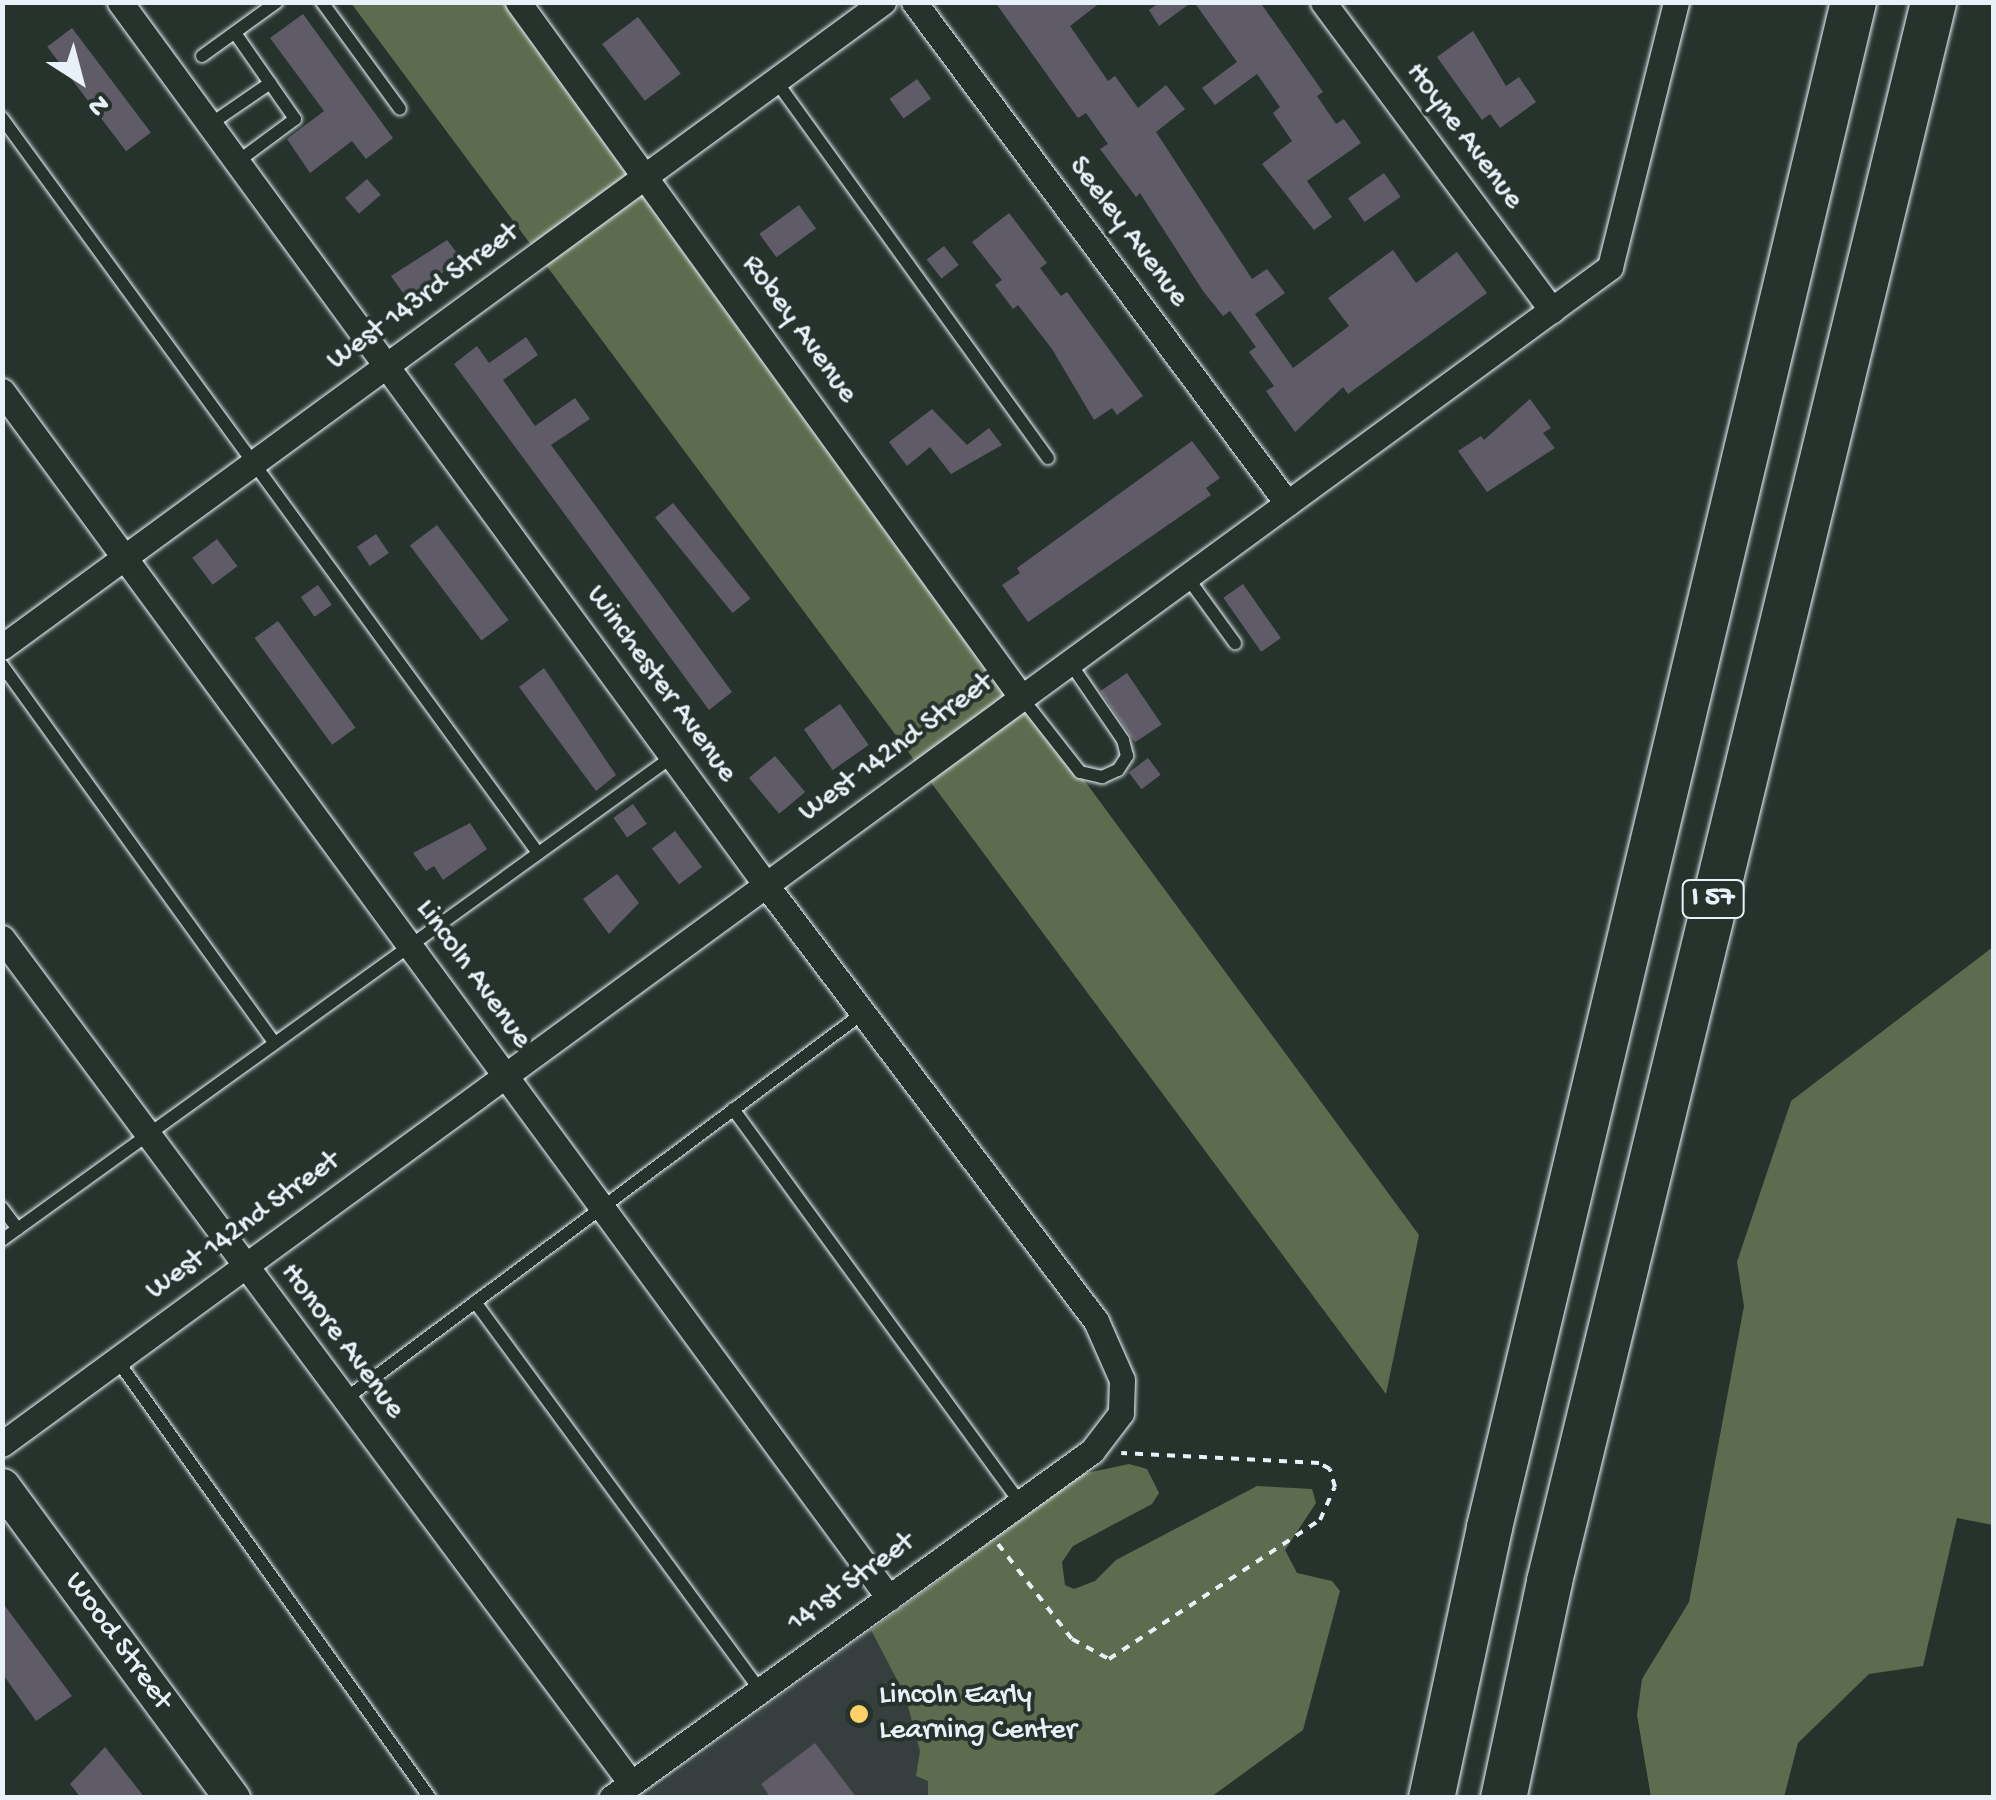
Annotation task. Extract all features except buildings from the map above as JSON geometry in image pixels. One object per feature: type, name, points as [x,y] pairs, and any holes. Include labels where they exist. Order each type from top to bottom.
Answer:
[{"type":"highway","name":"I 57","points":[[1431,1798],[1494,1508],[1852,2]]},
{"type":"highway","name":"I 57","points":[[1503,1798],[1553,1562],[1933,2]]},
{"type":"main road","name":"Wood Street","points":[[2,1486],[232,1798]]},
{"type":"street","name":"Winchester Avenue","points":[[120,2],[766,885],[1096,1322],[1122,1380],[1121,1413]]},
{"type":"street","name":"Robey Avenue","points":[[518,2],[647,174],[1022,698]]},
{"type":"street","name":"West 143rd Street","points":[[2,647],[884,2]]},
{"type":"street","name":"Seeley Avenue","points":[[914,2],[1288,503]]},
{"type":"street","name":"Hoyne Avenue","points":[[1323,2],[1552,310]]},
{"type":"street","name":"West 142nd Street","points":[[2,1444],[1610,267],[1676,2]]},
{"type":"street","name":"Lincoln Avenue","points":[[2,391],[888,1598]]},
{"type":"street","name":"Honore Avenue","points":[[2,938],[344,1400],[621,1790]]},
{"type":"street","name":"141st Street","points":[[621,1790],[1092,1451],[1121,1413]]},
{"type":"lane","points":[[202,56],[277,2]]},
{"type":"lane","points":[[322,2],[400,108]]},
{"type":"lane","points":[[235,32],[295,119],[236,162]]},
{"type":"lane","points":[[776,81],[1048,458]]},
{"type":"lane","points":[[209,125],[270,84]]},
{"type":"lane","points":[[2,118],[538,853]]},
{"type":"lane","points":[[1187,577],[1236,643]]},
{"type":"lane","points":[[1022,698],[1080,772],[1102,776],[1118,770],[1127,756],[1123,740],[1070,663]]},
{"type":"lane","points":[[2,665],[275,1043]]},
{"type":"lane","points":[[2,1240],[672,757]]},
{"type":"lane","points":[[344,1400],[862,1012]]},
{"type":"lane","points":[[733,1109],[1020,1503]]},
{"type":"lane","points":[[2,1208],[18,1229]]},
{"type":"lane","points":[[475,1302],[760,1690]]},
{"type":"lane","points":[[117,1360],[430,1798]]},
{"type":"path","points":[[986,1528],[1072,1640],[1109,1659],[1320,1520],[1335,1488],[1330,1468],[1319,1463],[1092,1451]]},
{"type":"shaded area","name":"Lincoln Early Learning Center","points":[[889,1616],[1022,1798],[643,1798],[871,1630]]},
{"type":"green space","points":[[351,3],[512,3],[1419,1235],[1386,1394]]},
{"type":"green space","points":[[1993,947],[1993,1525],[1957,1518],[1923,1666],[1869,1674],[1798,1743],[1784,1797],[1651,1797],[1637,1715],[1642,1679],[1689,1602],[1744,1306],[1737,1262],[1791,1101]]},
{"type":"green space","points":[[1129,1464],[1147,1469],[1159,1493],[1152,1504],[1073,1546],[1062,1562],[1065,1585],[1074,1589],[1095,1581],[1116,1560],[1257,1486],[1312,1489],[1316,1503],[1285,1550],[1297,1573],[1332,1581],[1340,1591],[1303,1730],[1211,1797],[928,1797],[928,1781],[916,1776],[920,1751],[905,1695],[871,1630],[1082,1474]]},
{"type":"place","name":"Lincoln Early Learning Center","points":[[859,1714]]}]
